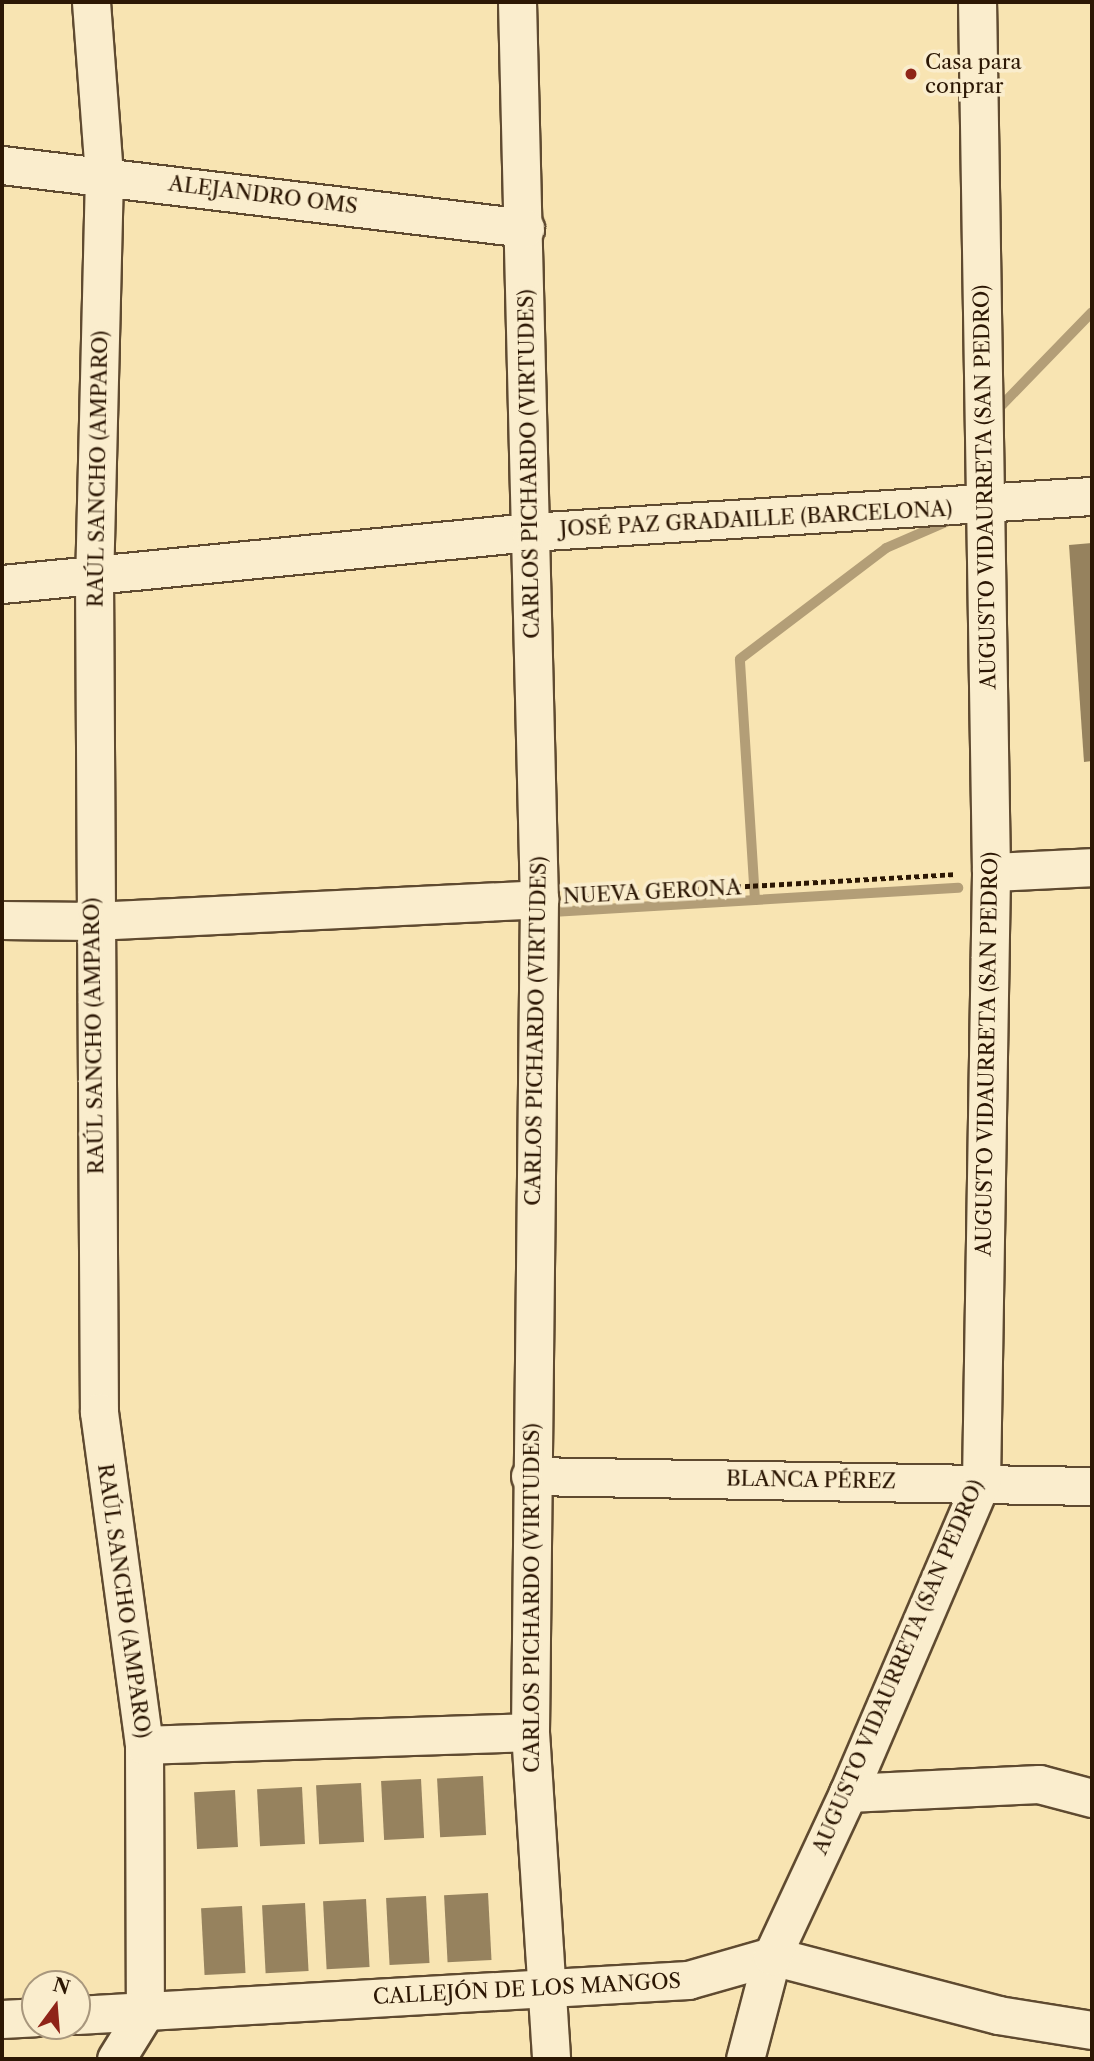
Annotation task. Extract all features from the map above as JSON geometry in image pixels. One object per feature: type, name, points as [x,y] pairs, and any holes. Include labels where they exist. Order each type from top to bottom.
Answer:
[{"type":"street","name":"RAÚL SANCHO (AMPARO)","points":[[91,2],[104,175],[94,577],[93,921],[99,1412],[144,1745],[145,2011]]},
{"type":"street","name":"CARLOS PICHARDO (VIRTUDES)","points":[[517,2],[525,228],[539,899],[530,1476],[530,1732],[544,1987],[551,2059]]},
{"type":"street","name":"AUGUSTO VIDAURRETA (SAN PEDRO)","points":[[745,2059],[772,1956],[848,1793],[981,1483],[991,872],[977,2]]},
{"type":"street","name":"ALEJANDRO OMS","points":[[2,165],[104,175],[525,228]]},
{"type":"street","name":"JOSÉ PAZ GRADAILLE (BARCELONA)","points":[[2,584],[530,532],[985,506],[1092,496]]},
{"type":"street","points":[[991,872],[1092,867]]},
{"type":"street","name":"NUEVA GERONA","points":[[2,920],[93,921],[539,899]]},
{"type":"street","name":"BLANCA PÉREZ","points":[[530,1476],[1092,1486]]},
{"type":"street","points":[[144,1745],[530,1732]]},
{"type":"street","points":[[848,1793],[1039,1784],[1092,1798]]},
{"type":"street","points":[[772,1956],[998,2015],[1092,2030]]},
{"type":"street","name":"CALLEJÓN DE LOS MANGOS","points":[[91,2014],[688,1980],[772,1956]]},
{"type":"street","points":[[116,2059],[145,2011]]},
{"type":"street","points":[[2,2019],[21,2018]]},
{"type":"path","name":"NUEVA GERONA","points":[[539,899],[991,872]]},
{"type":"building","points":[[1092,543],[1092,761],[1084,762],[1069,545]]},
{"type":"building","points":[[483,1776],[486,1835],[440,1837],[437,1778]]},
{"type":"building","points":[[421,1779],[424,1838],[384,1840],[381,1781]]},
{"type":"building","points":[[361,1783],[364,1842],[319,1844],[316,1785]]},
{"type":"building","points":[[302,1787],[305,1844],[260,1846],[257,1789]]},
{"type":"building","points":[[235,1790],[238,1847],[197,1849],[194,1792]]},
{"type":"building","points":[[488,1893],[492,1960],[448,1962],[444,1895]]},
{"type":"building","points":[[426,1896],[430,1963],[390,1965],[386,1898]]},
{"type":"building","points":[[366,1899],[370,1967],[327,1969],[323,1901]]},
{"type":"building","points":[[305,1903],[309,1971],[266,1973],[262,1905]]},
{"type":"building","points":[[242,1906],[246,1973],[205,1975],[201,1908]]},
{"type":"waterway","points":[[1000,417],[1000,407],[1092,312]]},
{"type":"waterway","points":[[755,900],[740,659],[886,548],[953,519]]},
{"type":"waterway","points":[[552,912],[958,888]]},
{"type":"place","name":"Casa para conprar","points":[[911,74]]}]
